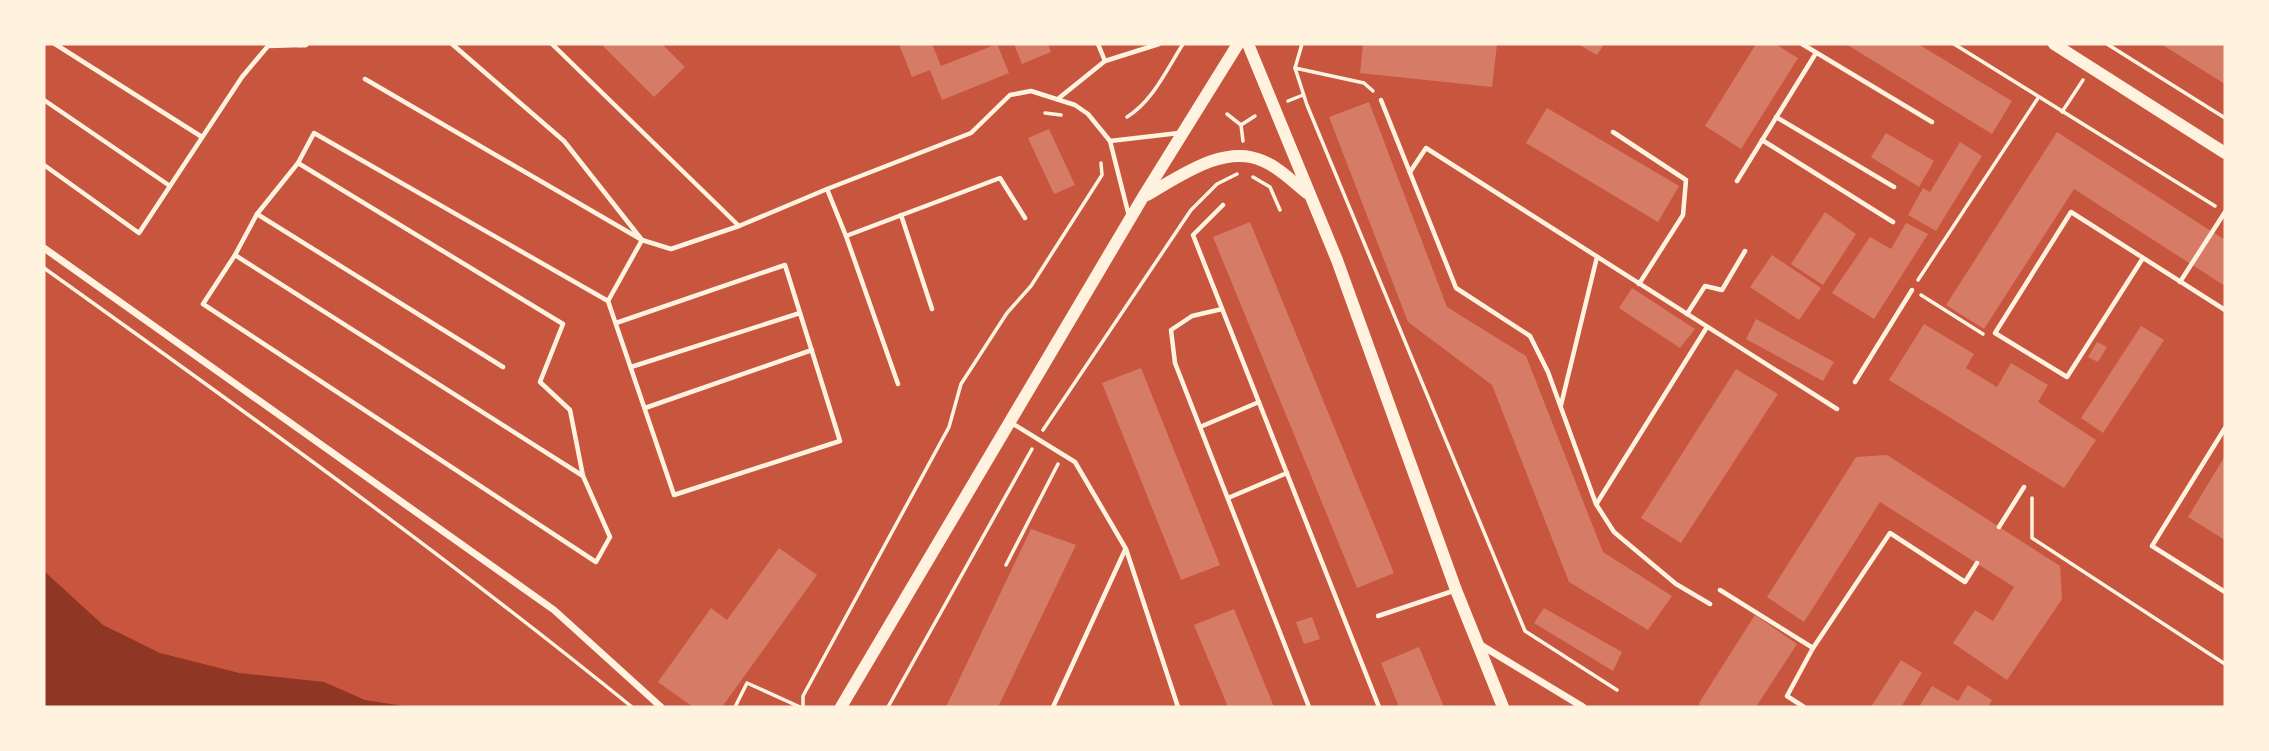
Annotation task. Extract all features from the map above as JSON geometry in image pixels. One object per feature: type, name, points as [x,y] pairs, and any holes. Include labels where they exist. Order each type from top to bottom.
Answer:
[{"type":"main road","points":[[841,707],[1143,197],[1238,44]]},
{"type":"main road","points":[[1248,44],[1338,260],[1457,590],[1503,707]]},
{"type":"main road","points":[[2059,45],[2225,153]]},
{"type":"main road","points":[[1143,197],[1214,159],[1243,156],[1261,159],[1279,169],[1309,195]]},
{"type":"street","points":[[44,248],[554,610],[661,707]]},
{"type":"street","points":[[1478,644],[1583,707]]},
{"type":"lane","points":[[55,44],[202,137]]},
{"type":"lane","points":[[44,165],[139,233],[242,77],[268,46],[302,44]]},
{"type":"lane","points":[[453,44],[564,141],[642,240]]},
{"type":"lane","points":[[552,44],[739,226]]},
{"type":"lane","points":[[1098,44],[1105,61]]},
{"type":"lane","points":[[1058,99],[1105,61],[1159,44]]},
{"type":"lane","points":[[1802,44],[1931,122]]},
{"type":"lane","points":[[1737,181],[1815,52]]},
{"type":"lane","points":[[365,79],[642,240],[671,249],[739,226],[971,133],[1010,94],[1031,91],[1075,105],[1088,114],[1110,141],[1130,219]]},
{"type":"lane","points":[[44,100],[170,186]]},
{"type":"lane","points":[[1381,100],[1456,288],[1530,336],[1549,372],[1596,504],[1614,532],[1676,583],[1710,604]]},
{"type":"lane","points":[[1776,117],[1894,187]]},
{"type":"lane","points":[[1110,141],[1184,132]]},
{"type":"lane","points":[[1613,132],[1686,180],[1682,215],[1639,284]]},
{"type":"lane","points":[[298,163],[563,324],[540,382],[569,410],[583,476],[610,537],[596,562],[203,304],[235,255],[257,214],[298,163],[314,133],[608,301],[615,323],[645,408],[674,495],[840,441],[785,265],[615,323]]},
{"type":"lane","points":[[1762,140],[1893,222]]},
{"type":"lane","points":[[1410,172],[1426,148],[1837,409]]},
{"type":"lane","points":[[846,236],[1000,178],[1025,218]]},
{"type":"lane","points":[[827,189],[898,384]]},
{"type":"lane","points":[[1223,205],[1193,235],[1379,707]]},
{"type":"lane","points":[[2143,258],[2067,377],[1995,333],[2071,212],[2225,310]]},
{"type":"lane","points":[[2180,282],[2225,212]]},
{"type":"lane","points":[[257,214],[502,367]]},
{"type":"lane","points":[[901,215],[932,309]]},
{"type":"lane","points":[[608,301],[642,240]]},
{"type":"lane","points":[[1687,314],[1704,286],[1722,289],[1745,251]]},
{"type":"lane","points":[[235,255],[583,476]]},
{"type":"lane","points":[[1560,406],[1597,257]]},
{"type":"lane","points":[[1855,382],[1912,289]]},
{"type":"lane","points":[[1222,309],[1192,316],[1171,330],[1175,363],[1309,707]]},
{"type":"lane","points":[[631,367],[800,313]]},
{"type":"lane","points":[[1596,504],[1707,327]]},
{"type":"lane","points":[[645,408],[811,350]]},
{"type":"lane","points":[[1200,427],[1259,402]]},
{"type":"lane","points":[[1009,422],[1075,463],[1126,550],[1178,707]]},
{"type":"lane","points":[[2225,428],[2152,546],[2225,592]]},
{"type":"lane","points":[[1228,498],[1287,474]]},
{"type":"lane","points":[[1999,527],[2024,486]]},
{"type":"lane","points":[[1804,707],[1787,696],[1813,648],[1890,533],[1965,582],[1977,563]]},
{"type":"lane","points":[[1053,707],[1126,550]]},
{"type":"lane","points":[[1378,616],[1457,590]]},
{"type":"lane","points":[[1720,590],[1813,648]]},
{"type":"path","points":[[1127,117],[1137,111],[1155,89],[1183,44]]},
{"type":"path","points":[[1302,44],[1295,68],[1303,95],[1525,631],[1617,690]]},
{"type":"path","points":[[1954,44],[2225,212]]},
{"type":"path","points":[[2106,44],[2225,118]]},
{"type":"path","points":[[1295,68],[1364,83],[1381,100]]},
{"type":"path","points":[[1283,103],[1303,95]]},
{"type":"path","points":[[1990,339],[1912,289],[2038,98]]},
{"type":"path","points":[[1045,113],[1065,116]]},
{"type":"path","points":[[1227,114],[1241,125],[1243,143]]},
{"type":"path","points":[[1241,125],[1255,116]]},
{"type":"path","points":[[735,707],[747,683],[802,707],[803,696],[949,427],[961,384],[1007,313],[1031,286],[1102,175],[1101,156]]},
{"type":"path","points":[[888,707],[1037,439],[1191,210],[1217,184],[1242,171]]},
{"type":"path","points":[[1252,176],[1270,187],[1280,210]]},
{"type":"path","points":[[44,268],[264,426],[528,623],[632,707]]},
{"type":"path","points":[[1006,565],[1062,454]]},
{"type":"path","points":[[2032,492],[2032,538],[2225,664]]},
{"type":"shaded area","points":[[44,571],[103,625],[160,653],[239,673],[324,682],[365,700],[410,707],[44,707]]},
{"type":"building","points":[[601,44],[662,44],[685,67],[654,97]]},
{"type":"building","points":[[899,44],[932,44],[941,66],[997,44],[1009,73],[942,100],[930,70],[912,77]]},
{"type":"building","points":[[1014,44],[1048,44],[1051,52],[1022,64]]},
{"type":"building","points":[[1363,44],[1497,44],[1492,87],[1360,73]]},
{"type":"building","points":[[1578,44],[1604,44],[1597,55]]},
{"type":"building","points":[[1756,44],[1775,44],[1798,58],[1741,149],[1705,126]]},
{"type":"building","points":[[1846,44],[1918,44],[2012,101],[1992,134]]},
{"type":"building","points":[[2161,44],[2225,44],[2225,84]]},
{"type":"building","points":[[1369,102],[1447,307],[1526,356],[1603,552],[1672,596],[1648,630],[1569,582],[1492,385],[1408,322],[1329,117]]},
{"type":"building","points":[[1547,108],[1679,186],[1658,222],[1526,143]]},
{"type":"building","points":[[1049,129],[1075,185],[1054,194],[1028,138]]},
{"type":"building","points":[[2057,132],[2225,240],[2225,286],[2074,189],[1984,329],[1946,305]]},
{"type":"building","points":[[1886,133],[1934,161],[1919,187],[1871,157]]},
{"type":"building","points":[[1960,142],[1982,156],[1936,231],[1908,215],[1923,188],[1930,192]]},
{"type":"building","points":[[1825,212],[1856,234],[1823,285],[1791,264]]},
{"type":"building","points":[[1250,222],[1394,573],[1357,588],[1213,237]]},
{"type":"building","points":[[1906,223],[1928,234],[1874,319],[1832,293],[1870,237],[1891,249]]},
{"type":"building","points":[[1772,255],[1821,288],[1799,320],[1750,287]]},
{"type":"building","points":[[1632,288],[1695,329],[1680,348],[1619,308]]},
{"type":"building","points":[[1756,319],[1834,362],[1823,381],[1746,339]]},
{"type":"building","points":[[1924,324],[1974,354],[1966,368],[1997,387],[2011,363],[2048,385],[2038,402],[2096,440],[2064,488],[1889,380]]},
{"type":"building","points":[[2141,326],[2164,340],[2103,433],[2081,418]]},
{"type":"building","points":[[2097,342],[2107,347],[2098,362],[2088,357]]},
{"type":"building","points":[[1141,368],[1220,565],[1181,580],[1102,383]]},
{"type":"building","points":[[1736,369],[1778,394],[1681,543],[1641,518]]},
{"type":"building","points":[[1887,455],[2060,566],[2062,599],[2007,680],[1953,643],[1975,610],[1993,621],[2014,587],[1880,502],[1804,622],[1767,597],[1856,457]]},
{"type":"building","points":[[2225,456],[2225,540],[2188,517]]},
{"type":"building","points":[[1031,529],[1076,545],[998,707],[946,707]]},
{"type":"building","points":[[779,548],[817,575],[722,707],[693,707],[658,682],[711,608],[727,620]]},
{"type":"building","points":[[1544,608],[1622,652],[1613,671],[1534,623]]},
{"type":"building","points":[[1234,609],[1274,707],[1228,707],[1194,625]]},
{"type":"building","points":[[1755,615],[1797,644],[1756,707],[1700,707],[1699,703]]},
{"type":"building","points":[[1312,617],[1320,639],[1304,644],[1296,622]]},
{"type":"building","points":[[1419,647],[1444,707],[1399,707],[1381,663]]},
{"type":"building","points":[[1901,660],[1922,673],[1901,707],[1871,707]]},
{"type":"building","points":[[1968,685],[1992,700],[1988,707],[1920,705],[1932,686],[1958,701]]}]
